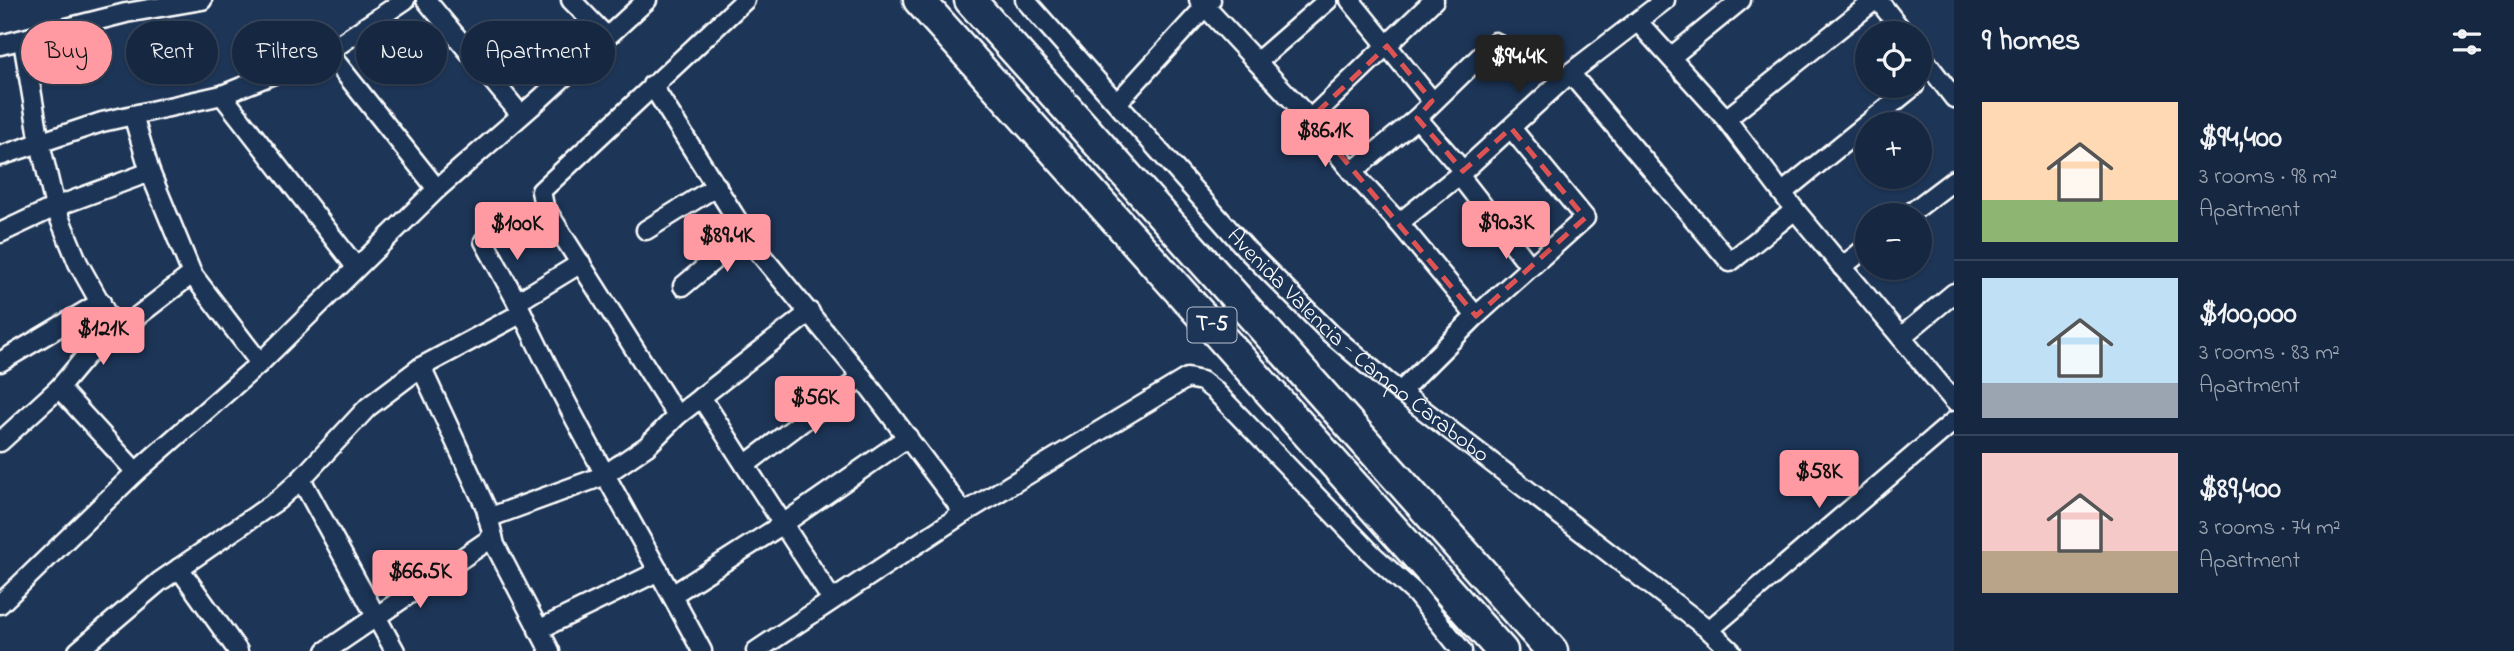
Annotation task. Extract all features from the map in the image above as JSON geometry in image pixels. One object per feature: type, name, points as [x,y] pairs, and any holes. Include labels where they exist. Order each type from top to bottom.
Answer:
[{"type":"highway","name":"T-5","points":[[919,0],[1502,651]]},
{"type":"highway","name":"Avenida Valencia - Campo Carabobo","points":[[970,0],[1552,651]]},
{"type":"street","points":[[97,21],[202,0]]},
{"type":"street","points":[[342,43],[405,0]]},
{"type":"street","points":[[426,0],[521,115]]},
{"type":"street","points":[[571,0],[591,21]]},
{"type":"street","points":[[615,30],[647,0]]},
{"type":"street","points":[[677,416],[544,206],[541,191],[745,0]]},
{"type":"street","name":"Avenida Valencia - Campo Carabobo","points":[[1025,0],[1248,251],[1331,334],[1400,392],[1709,630],[1731,651]]},
{"type":"street","points":[[1257,62],[1328,0]]},
{"type":"street","points":[[1350,0],[1432,100]]},
{"type":"street","points":[[1310,119],[1434,0]]},
{"type":"street","points":[[1399,223],[1461,173],[1570,73],[1665,0]]},
{"type":"street","points":[[1671,57],[1741,0]]},
{"type":"street","points":[[1726,119],[1877,0],[1894,21]]},
{"type":"street","points":[[1117,103],[1205,2],[1310,119],[1476,316]]},
{"type":"street","points":[[1638,22],[1726,119],[1795,210],[1954,401]]},
{"type":"street","points":[[0,45],[21,41]]},
{"type":"street","points":[[1352,172],[1417,117],[1495,42]]},
{"type":"street","points":[[342,70],[437,189]]},
{"type":"street","points":[[1570,73],[1730,262],[1795,210]]},
{"type":"street","points":[[1937,77],[1954,98]]},
{"type":"street","points":[[30,84],[55,207],[78,263],[116,331]]},
{"type":"street","points":[[0,156],[102,122],[222,95],[249,84]]},
{"type":"street","points":[[0,604],[136,472],[260,363],[437,189],[555,84]]},
{"type":"street","points":[[652,85],[753,245],[862,377],[964,513]]},
{"type":"street","points":[[222,95],[356,267]]},
{"type":"street","points":[[1782,193],[1899,98]]},
{"type":"street","points":[[133,115],[150,172],[192,274],[260,363]]},
{"type":"street","points":[[1417,117],[1530,265]]},
{"type":"street","points":[[1400,392],[1530,265],[1585,218],[1511,128]]},
{"type":"street","points":[[0,233],[55,207],[150,172]]},
{"type":"street","points":[[1924,203],[1954,180]]},
{"type":"street","points":[[646,230],[717,186]]},
{"type":"street","points":[[683,286],[746,233]]},
{"type":"street","points":[[484,241],[604,476],[702,651]]},
{"type":"street","points":[[1842,267],[1855,257]]},
{"type":"street","points":[[86,648],[159,582],[278,500],[368,407],[421,367],[519,308],[581,263]]},
{"type":"street","points":[[0,442],[59,388],[86,356],[192,274]]},
{"type":"street","points":[[1900,337],[1954,293]]},
{"type":"street","points":[[0,362],[101,302]]},
{"type":"street","points":[[488,518],[604,476],[647,446],[677,416],[810,312]]},
{"type":"street","points":[[421,367],[456,439],[493,537],[550,651]]},
{"type":"street","points":[[745,465],[862,377]]},
{"type":"street","points":[[755,651],[964,513],[1186,379],[1202,381],[1215,391],[1374,556],[1416,594],[1462,651]]},
{"type":"street","points":[[59,388],[136,472]]},
{"type":"street","points":[[701,397],[832,600]]},
{"type":"street","points":[[1709,630],[1954,421]]},
{"type":"street","points":[[672,595],[783,524],[908,437]]},
{"type":"street","points":[[301,479],[395,651]]},
{"type":"street","points":[[326,651],[493,537]]},
{"type":"street","points":[[1374,556],[1401,538]]},
{"type":"street","points":[[179,568],[238,651]]},
{"type":"street","points":[[538,630],[659,571]]},
{"type":"highlighted area","points":[[1387,46],[1432,101],[1417,118],[1463,171],[1511,128],[1585,218],[1476,316],[1310,119]]}]
